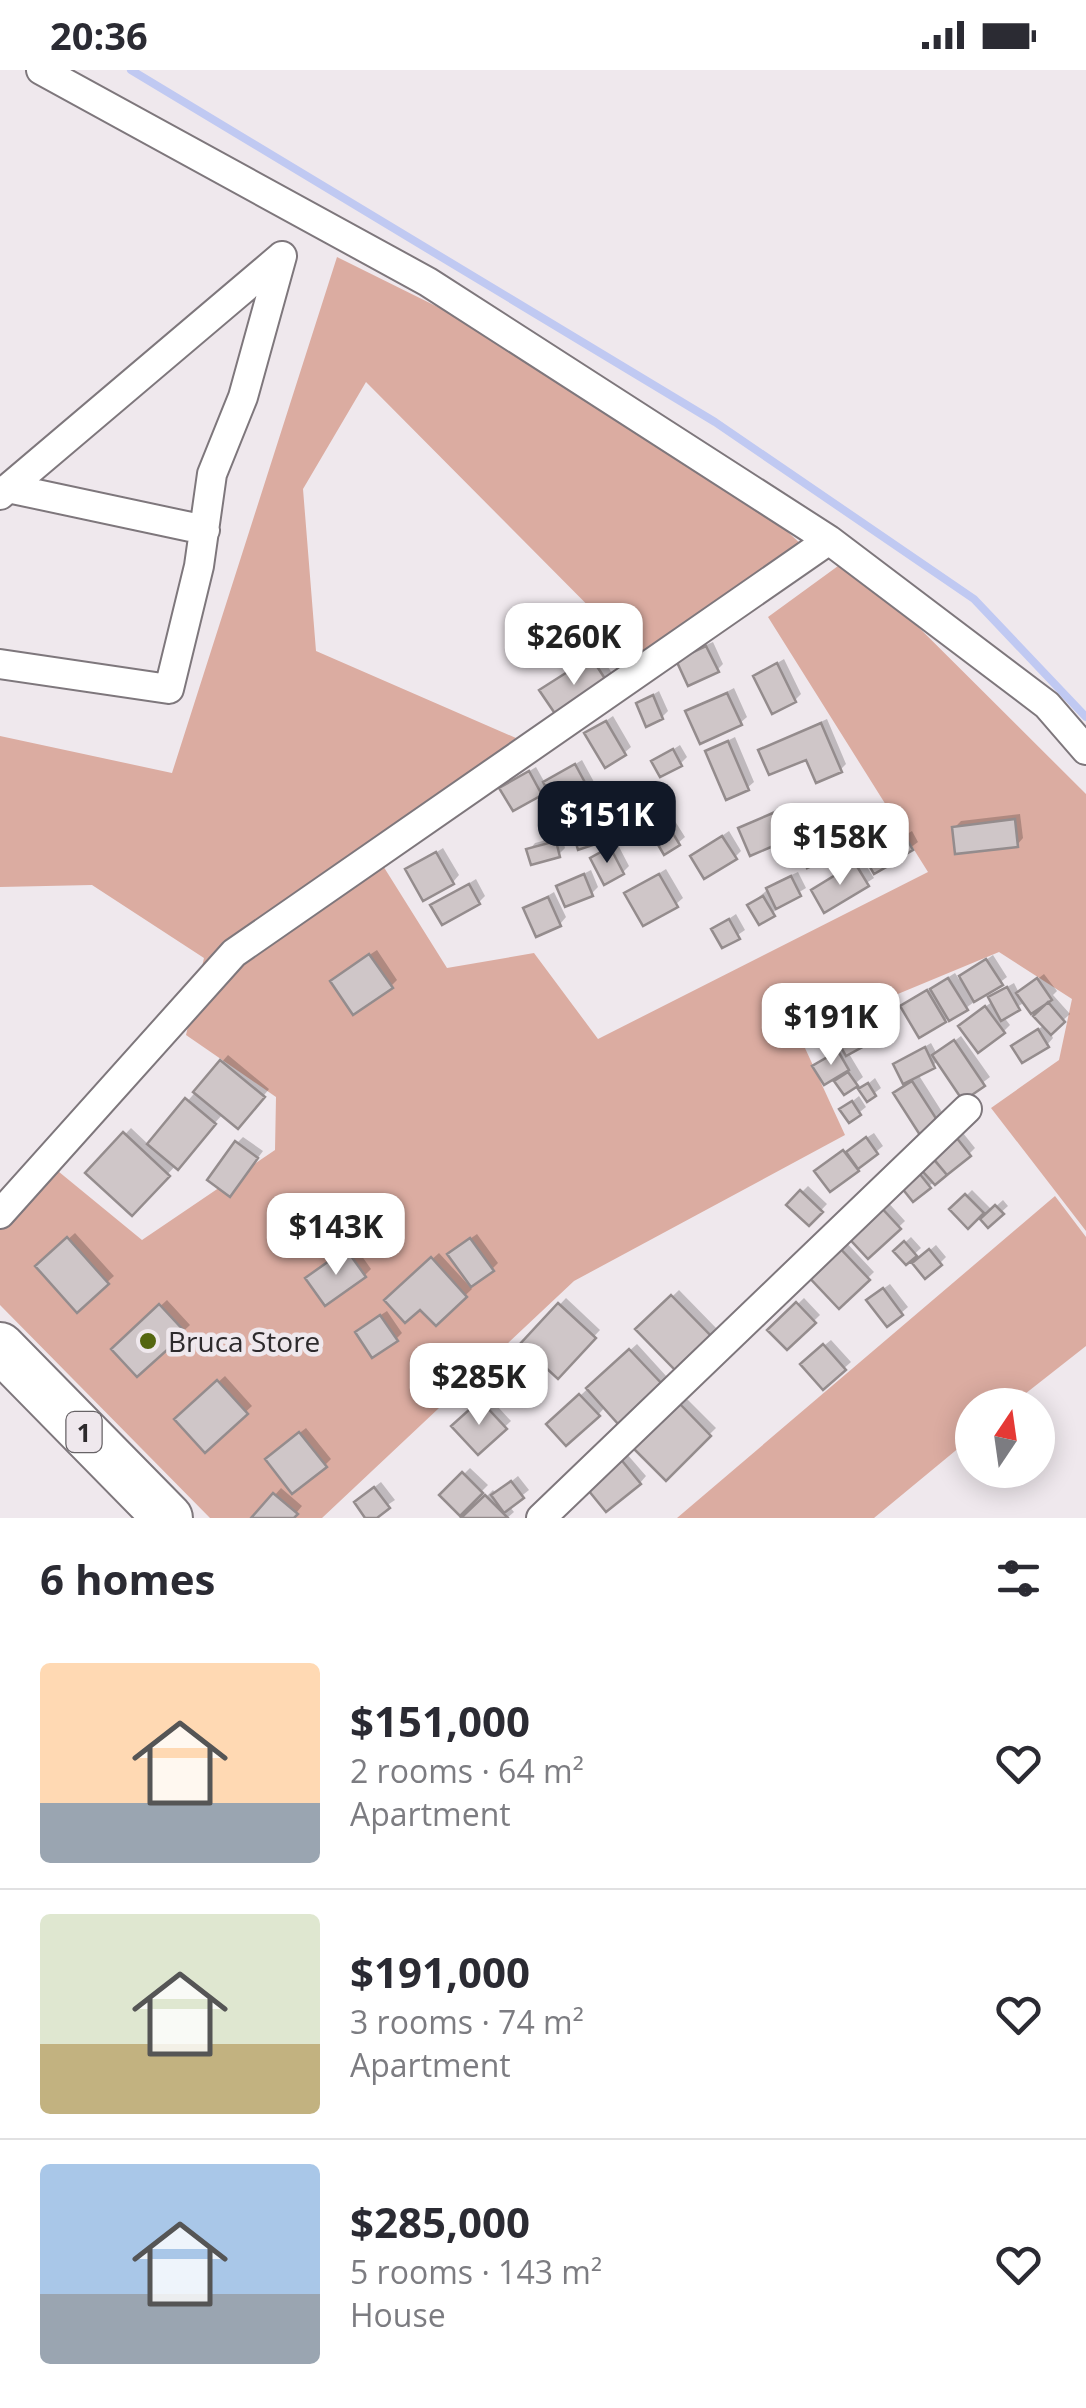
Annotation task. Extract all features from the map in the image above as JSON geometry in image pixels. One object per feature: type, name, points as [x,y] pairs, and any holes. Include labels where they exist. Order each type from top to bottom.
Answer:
[{"type":"highway","name":"1","points":[[0,1346],[162,1516]]},
{"type":"street","points":[[41,70],[428,282],[830,540],[1047,705],[1086,750]]},
{"type":"street","points":[[0,664],[169,689],[204,530],[212,474],[242,398],[282,256],[4,492]]},
{"type":"street","points":[[4,492],[204,530]]},
{"type":"street","points":[[0,1214],[234,952],[830,540]]},
{"type":"street","points":[[541,1518],[967,1109]]},
{"type":"shaded area","points":[[337,257],[666,420],[815,557],[650,668],[366,382],[303,489],[316,651],[516,738],[370,845],[447,968],[534,953],[598,1039],[928,872],[768,617],[849,558],[1086,794],[1086,1231],[991,1108],[1059,1060],[1072,999],[999,952],[799,1035],[845,1135],[574,1281],[322,1518],[210,1518],[0,1305],[0,1223],[53,1167],[142,1240],[275,1150],[276,1097],[186,1035],[204,958],[92,885],[0,887],[0,736],[172,773]]},
{"type":"shaded area","points":[[1055,1196],[1086,1237],[1086,1346],[1033,1388],[955,1388],[955,1451],[874,1518],[677,1518]]},
{"type":"building","points":[[706,646],[719,672],[688,686],[676,660]]},
{"type":"building","points":[[591,657],[609,685],[558,718],[539,690]]},
{"type":"building","points":[[777,663],[796,702],[772,714],[753,676]]},
{"type":"building","points":[[727,693],[742,725],[700,744],[685,711]]},
{"type":"building","points":[[653,695],[663,719],[646,727],[636,703]]},
{"type":"building","points":[[606,721],[626,755],[605,768],[584,733]]},
{"type":"building","points":[[821,723],[842,772],[816,783],[806,760],[769,775],[758,750]]},
{"type":"building","points":[[728,741],[749,790],[726,800],[705,751]]},
{"type":"building","points":[[673,749],[682,766],[660,777],[651,761]]},
{"type":"building","points":[[575,764],[595,801],[563,818],[543,782]]},
{"type":"building","points":[[529,771],[542,795],[513,811],[499,788]]},
{"type":"building","points":[[773,813],[785,841],[750,856],[738,828]]},
{"type":"building","points":[[836,813],[852,848],[807,868],[791,833]]},
{"type":"building","points":[[606,815],[614,838],[578,850],[571,826]]},
{"type":"building","points":[[1015,819],[1018,847],[955,854],[952,827]]},
{"type":"building","points":[[666,822],[680,845],[664,855],[650,831]]},
{"type":"building","points":[[722,836],[737,859],[704,879],[690,856]]},
{"type":"building","points":[[905,836],[913,850],[897,859],[888,845]]},
{"type":"building","points":[[556,841],[560,857],[531,865],[526,849]]},
{"type":"building","points":[[610,847],[624,874],[604,885],[590,858]]},
{"type":"building","points":[[887,847],[895,862],[874,874],[865,858]]},
{"type":"building","points":[[436,852],[454,884],[423,901],[405,869]]},
{"type":"building","points":[[855,863],[869,886],[824,913],[811,890]]},
{"type":"building","points":[[584,874],[593,896],[565,907],[556,886]]},
{"type":"building","points":[[659,874],[678,907],[643,926],[624,893]]},
{"type":"building","points":[[791,876],[801,896],[776,909],[766,888]]},
{"type":"building","points":[[469,884],[480,904],[442,925],[430,905]]},
{"type":"building","points":[[763,896],[775,916],[759,925],[747,905]]},
{"type":"building","points":[[548,897],[561,926],[536,937],[523,908]]},
{"type":"building","points":[[729,919],[740,939],[722,948],[711,929]]},
{"type":"building","points":[[369,954],[393,988],[353,1015],[330,981]]},
{"type":"building","points":[[986,959],[1003,985],[974,1002],[959,976]]},
{"type":"building","points":[[948,978],[968,1010],[949,1021],[930,989]]},
{"type":"building","points":[[1037,978],[1052,1000],[1031,1014],[1016,993]]},
{"type":"building","points":[[1007,987],[1020,1010],[1001,1021],[988,997]]},
{"type":"building","points":[[927,990],[946,1022],[919,1038],[900,1006]]},
{"type":"building","points":[[1048,1002],[1065,1022],[1051,1035],[1033,1016]]},
{"type":"building","points":[[985,1006],[1005,1033],[978,1053],[958,1026]]},
{"type":"building","points":[[863,1014],[877,1039],[846,1056],[832,1031]]},
{"type":"building","points":[[1038,1029],[1049,1047],[1022,1063],[1011,1046]]},
{"type":"building","points":[[954,1040],[985,1086],[963,1101],[932,1055]]},
{"type":"building","points":[[925,1047],[935,1068],[903,1084],[893,1064]]},
{"type":"building","points":[[838,1051],[849,1070],[824,1085],[812,1066]]},
{"type":"building","points":[[220,1060],[265,1097],[238,1129],[193,1092]]},
{"type":"building","points":[[848,1072],[858,1086],[844,1095],[834,1081]]},
{"type":"building","points":[[912,1081],[939,1123],[920,1135],[893,1093]]},
{"type":"building","points":[[868,1083],[876,1096],[867,1102],[858,1089]]},
{"type":"building","points":[[185,1098],[216,1124],[178,1170],[147,1144]]},
{"type":"building","points":[[852,1101],[861,1115],[849,1123],[839,1109]]},
{"type":"building","points":[[123,1132],[170,1176],[132,1216],[85,1173]]},
{"type":"building","points":[[952,1132],[971,1156],[947,1175],[928,1152]]},
{"type":"building","points":[[866,1137],[878,1154],[858,1169],[846,1152]]},
{"type":"building","points":[[235,1141],[258,1158],[230,1197],[207,1180]]},
{"type":"building","points":[[843,1150],[859,1171],[830,1192],[814,1171]]},
{"type":"building","points":[[929,1154],[947,1175],[935,1185],[917,1165]]},
{"type":"building","points":[[915,1168],[931,1188],[913,1202],[897,1182]]},
{"type":"building","points":[[800,1190],[823,1212],[809,1226],[786,1205]]},
{"type":"building","points":[[965,1194],[984,1213],[968,1229],[949,1209]]},
{"type":"building","points":[[877,1203],[901,1229],[868,1259],[844,1233]]},
{"type":"building","points":[[995,1205],[1004,1214],[988,1228],[980,1219]]},
{"type":"building","points":[[67,1237],[109,1284],[77,1313],[35,1266]]},
{"type":"building","points":[[470,1238],[494,1271],[471,1287],[447,1254]]},
{"type":"building","points":[[904,1241],[917,1256],[906,1265],[893,1251]]},
{"type":"building","points":[[835,1243],[870,1280],[839,1309],[804,1272]]},
{"type":"building","points":[[346,1249],[366,1277],[325,1306],[305,1278]]},
{"type":"building","points":[[929,1249],[942,1265],[925,1279],[912,1263]]},
{"type":"building","points":[[431,1257],[467,1297],[436,1326],[420,1310],[405,1323],[384,1300]]},
{"type":"building","points":[[883,1288],[903,1315],[887,1327],[866,1300]]},
{"type":"building","points":[[671,1295],[713,1338],[677,1372],[635,1329]]},
{"type":"building","points":[[796,1302],[816,1323],[787,1350],[767,1330]]},
{"type":"building","points":[[558,1303],[596,1338],[558,1379],[520,1344]]},
{"type":"building","name":"Bruca Store","points":[[159,1304],[186,1333],[137,1377],[111,1349]]},
{"type":"building","points":[[380,1315],[398,1341],[372,1358],[355,1332]]},
{"type":"building","points":[[823,1344],[846,1370],[823,1390],[800,1364]]},
{"type":"building","points":[[629,1349],[663,1385],[619,1425],[586,1388]]},
{"type":"building","points":[[217,1380],[248,1414],[205,1453],[174,1419]]},
{"type":"building","points":[[579,1394],[600,1416],[566,1446],[546,1424]]},
{"type":"building","points":[[480,1400],[507,1429],[478,1455],[451,1426]]},
{"type":"building","points":[[678,1402],[711,1436],[666,1481],[632,1447]]},
{"type":"building","points":[[299,1432],[327,1467],[292,1494],[265,1459]]},
{"type":"building","points":[[619,1457],[641,1484],[606,1512],[584,1485]]},
{"type":"building","points":[[462,1472],[483,1493],[460,1516],[439,1495]]},
{"type":"building","points":[[511,1481],[524,1498],[504,1513],[491,1495]]},
{"type":"building","points":[[374,1487],[390,1508],[377,1518],[365,1518],[354,1502]]},
{"type":"building","points":[[273,1493],[298,1514],[294,1518],[251,1518]]},
{"type":"building","points":[[485,1495],[508,1518],[461,1518]]},
{"type":"waterway","points":[[131,70],[715,422],[974,599],[1086,717]]},
{"type":"place","name":"Bruca Store","points":[[148,1341]]}]
